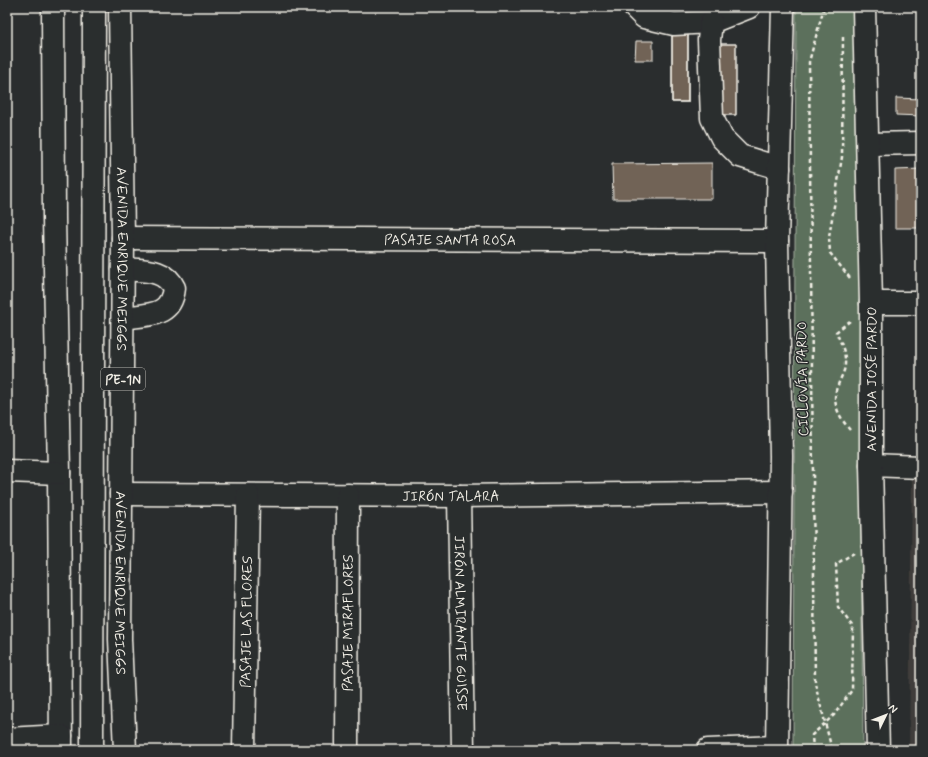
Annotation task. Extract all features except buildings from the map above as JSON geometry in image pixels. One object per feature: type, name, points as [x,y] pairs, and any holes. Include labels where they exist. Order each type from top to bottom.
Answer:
[{"type":"main road","points":[[7,739],[61,743],[59,473],[54,218],[53,7]]},
{"type":"main road","name":"PE-1N","points":[[92,750],[94,7]]},
{"type":"main road","name":"AVENIDA ENRIQUE MEIGGS","points":[[120,7],[123,238],[120,639],[125,750]]},
{"type":"main road","points":[[634,7],[644,17],[674,24],[711,22],[749,7]]},
{"type":"main road","points":[[708,750],[777,748],[781,492],[777,241],[783,7]]},
{"type":"main road","name":"AVENIDA JOSÉ PARDO","points":[[864,7],[871,303],[871,465],[878,750]]},
{"type":"main road","points":[[711,22],[709,40],[712,118],[722,138],[740,156],[779,168]]},
{"type":"main road","points":[[868,144],[921,143]]},
{"type":"main road","name":"PASAJE SANTA ROSA","points":[[123,238],[777,241]]},
{"type":"main road","points":[[123,269],[154,271],[165,276],[174,288],[173,300],[166,309],[157,313],[123,318]]},
{"type":"main road","points":[[871,303],[921,303]]},
{"type":"main road","points":[[871,465],[921,467]]},
{"type":"main road","points":[[7,471],[59,473]]},
{"type":"main road","name":"JIRÓN TALARA","points":[[121,494],[459,496],[781,492]]},
{"type":"main road","name":"PASAJE LAS FLORES","points":[[244,750],[248,495]]},
{"type":"main road","name":"PASAJE MIRAFLORES","points":[[348,495],[348,750]]},
{"type":"main road","name":"JIRÓN ALMIRANTE GUISSE","points":[[459,496],[463,750]]},
{"type":"path","name":"CICLOVÍA PARDO","points":[[824,7],[810,62],[815,683],[832,750]]},
{"type":"path","points":[[844,30],[842,157],[829,237],[830,253],[852,281]]},
{"type":"path","points":[[851,432],[839,417],[836,404],[836,390],[846,366],[845,350],[836,332],[850,322],[852,316]]},
{"type":"path","points":[[813,750],[812,735],[834,715],[852,690],[853,627],[838,607],[836,564],[855,552]]},
{"type":"shaded area","points":[[912,477],[921,477],[921,750],[909,750]]},
{"type":"green space","points":[[796,7],[857,7],[863,750],[793,750]]}]
